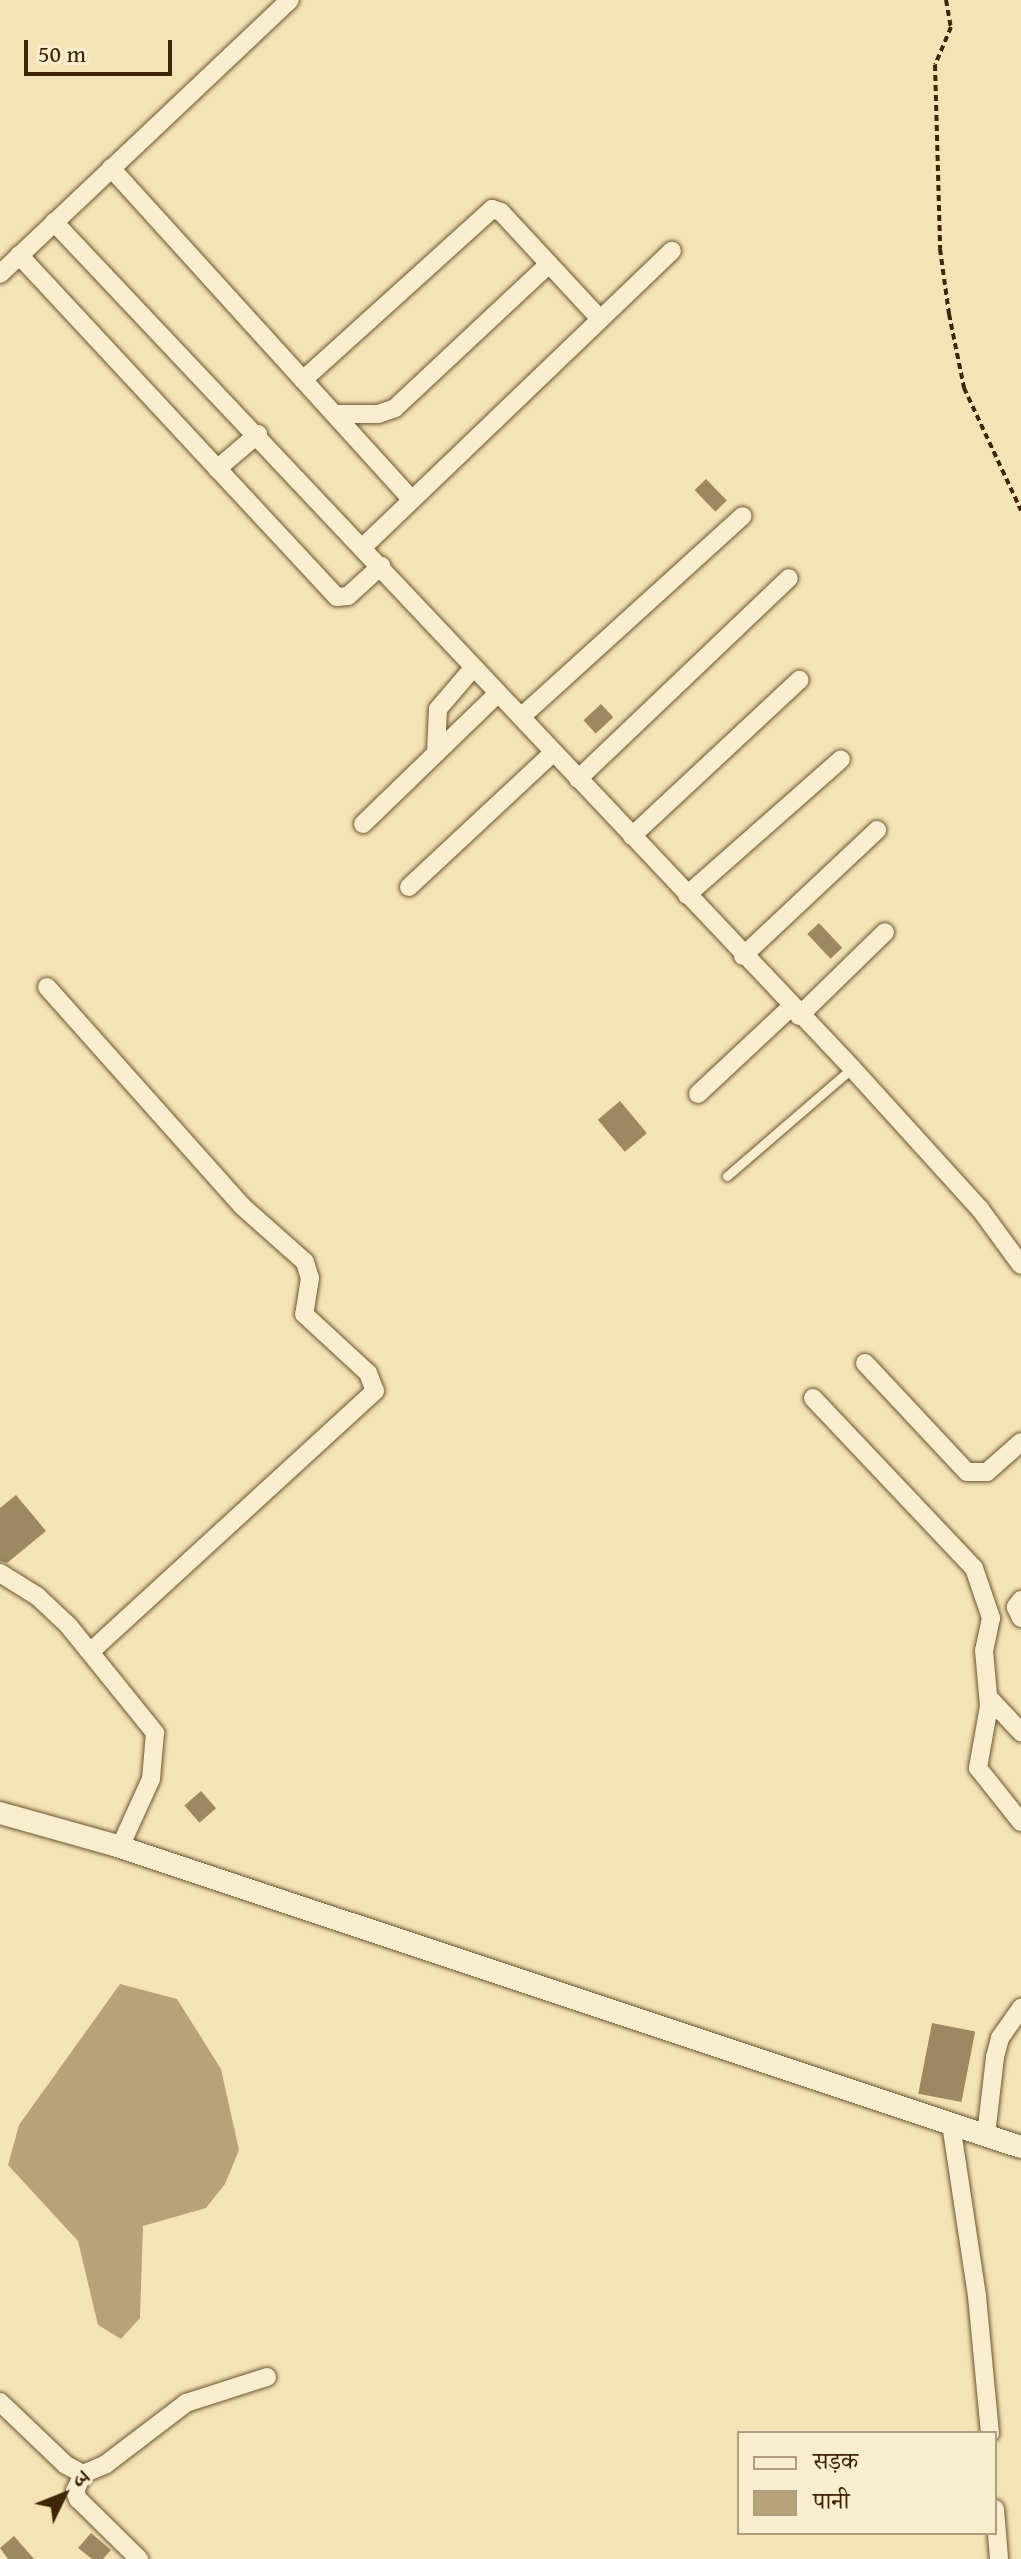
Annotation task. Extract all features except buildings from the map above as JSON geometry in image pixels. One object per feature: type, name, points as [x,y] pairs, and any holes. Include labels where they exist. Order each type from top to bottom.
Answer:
[{"type":"street","points":[[0,274],[290,0]]},
{"type":"street","points":[[111,168],[412,500]]},
{"type":"street","points":[[303,380],[492,209],[501,212],[600,319]]},
{"type":"street","points":[[54,222],[258,434],[795,1012],[852,1068],[980,1209],[1021,1265]]},
{"type":"street","points":[[363,547],[672,251]]},
{"type":"street","points":[[19,255],[337,597],[348,596],[381,566]]},
{"type":"street","points":[[334,414],[378,414],[395,408],[549,264]]},
{"type":"street","points":[[217,469],[258,434]]},
{"type":"street","points":[[521,717],[743,516]]},
{"type":"street","points":[[578,779],[789,578]]},
{"type":"street","points":[[436,753],[438,709],[474,667]]},
{"type":"street","points":[[632,836],[799,680]]},
{"type":"street","points":[[363,824],[498,693]]},
{"type":"street","points":[[409,887],[554,752]]},
{"type":"street","points":[[687,895],[841,759]]},
{"type":"street","points":[[743,956],[877,830]]},
{"type":"street","points":[[698,1094],[885,932]]},
{"type":"street","points":[[47,987],[242,1206],[305,1262],[310,1278],[304,1314],[368,1373],[375,1391],[91,1651]]},
{"type":"street","points":[[865,1363],[967,1472],[987,1472],[1021,1442]]},
{"type":"street","points":[[813,1398],[974,1568],[991,1618],[984,1650],[989,1698],[978,1768],[1021,1822]]},
{"type":"street","points":[[0,1573],[37,1596],[91,1651],[148,1720],[157,1748],[151,1779],[120,1847]]},
{"type":"street","points":[[1021,1600],[1016,1607],[1021,1618]]},
{"type":"street","points":[[989,1698],[1021,1732]]},
{"type":"street","points":[[0,1813],[120,1847],[1021,2147]]},
{"type":"street","points":[[986,2135],[1000,2038],[1021,2008]]},
{"type":"street","points":[[951,2124],[977,2296],[990,2431]]},
{"type":"street","points":[[83,2474],[106,2464],[186,2403],[267,2377]]},
{"type":"street","points":[[0,2402],[66,2465],[83,2474]]},
{"type":"street","points":[[83,2474],[78,2499],[139,2559]]},
{"type":"street","points":[[997,2534],[999,2559]]},
{"type":"lane","points":[[727,1176],[852,1068]]},
{"type":"path","points":[[946,0],[951,27],[935,65],[940,249],[949,314],[964,388],[1021,510]]},
{"type":"water","points":[[120,1984],[177,1999],[221,2069],[239,2150],[225,2184],[206,2208],[143,2226],[140,2318],[121,2339],[98,2325],[78,2241],[8,2165],[19,2125]]}]
